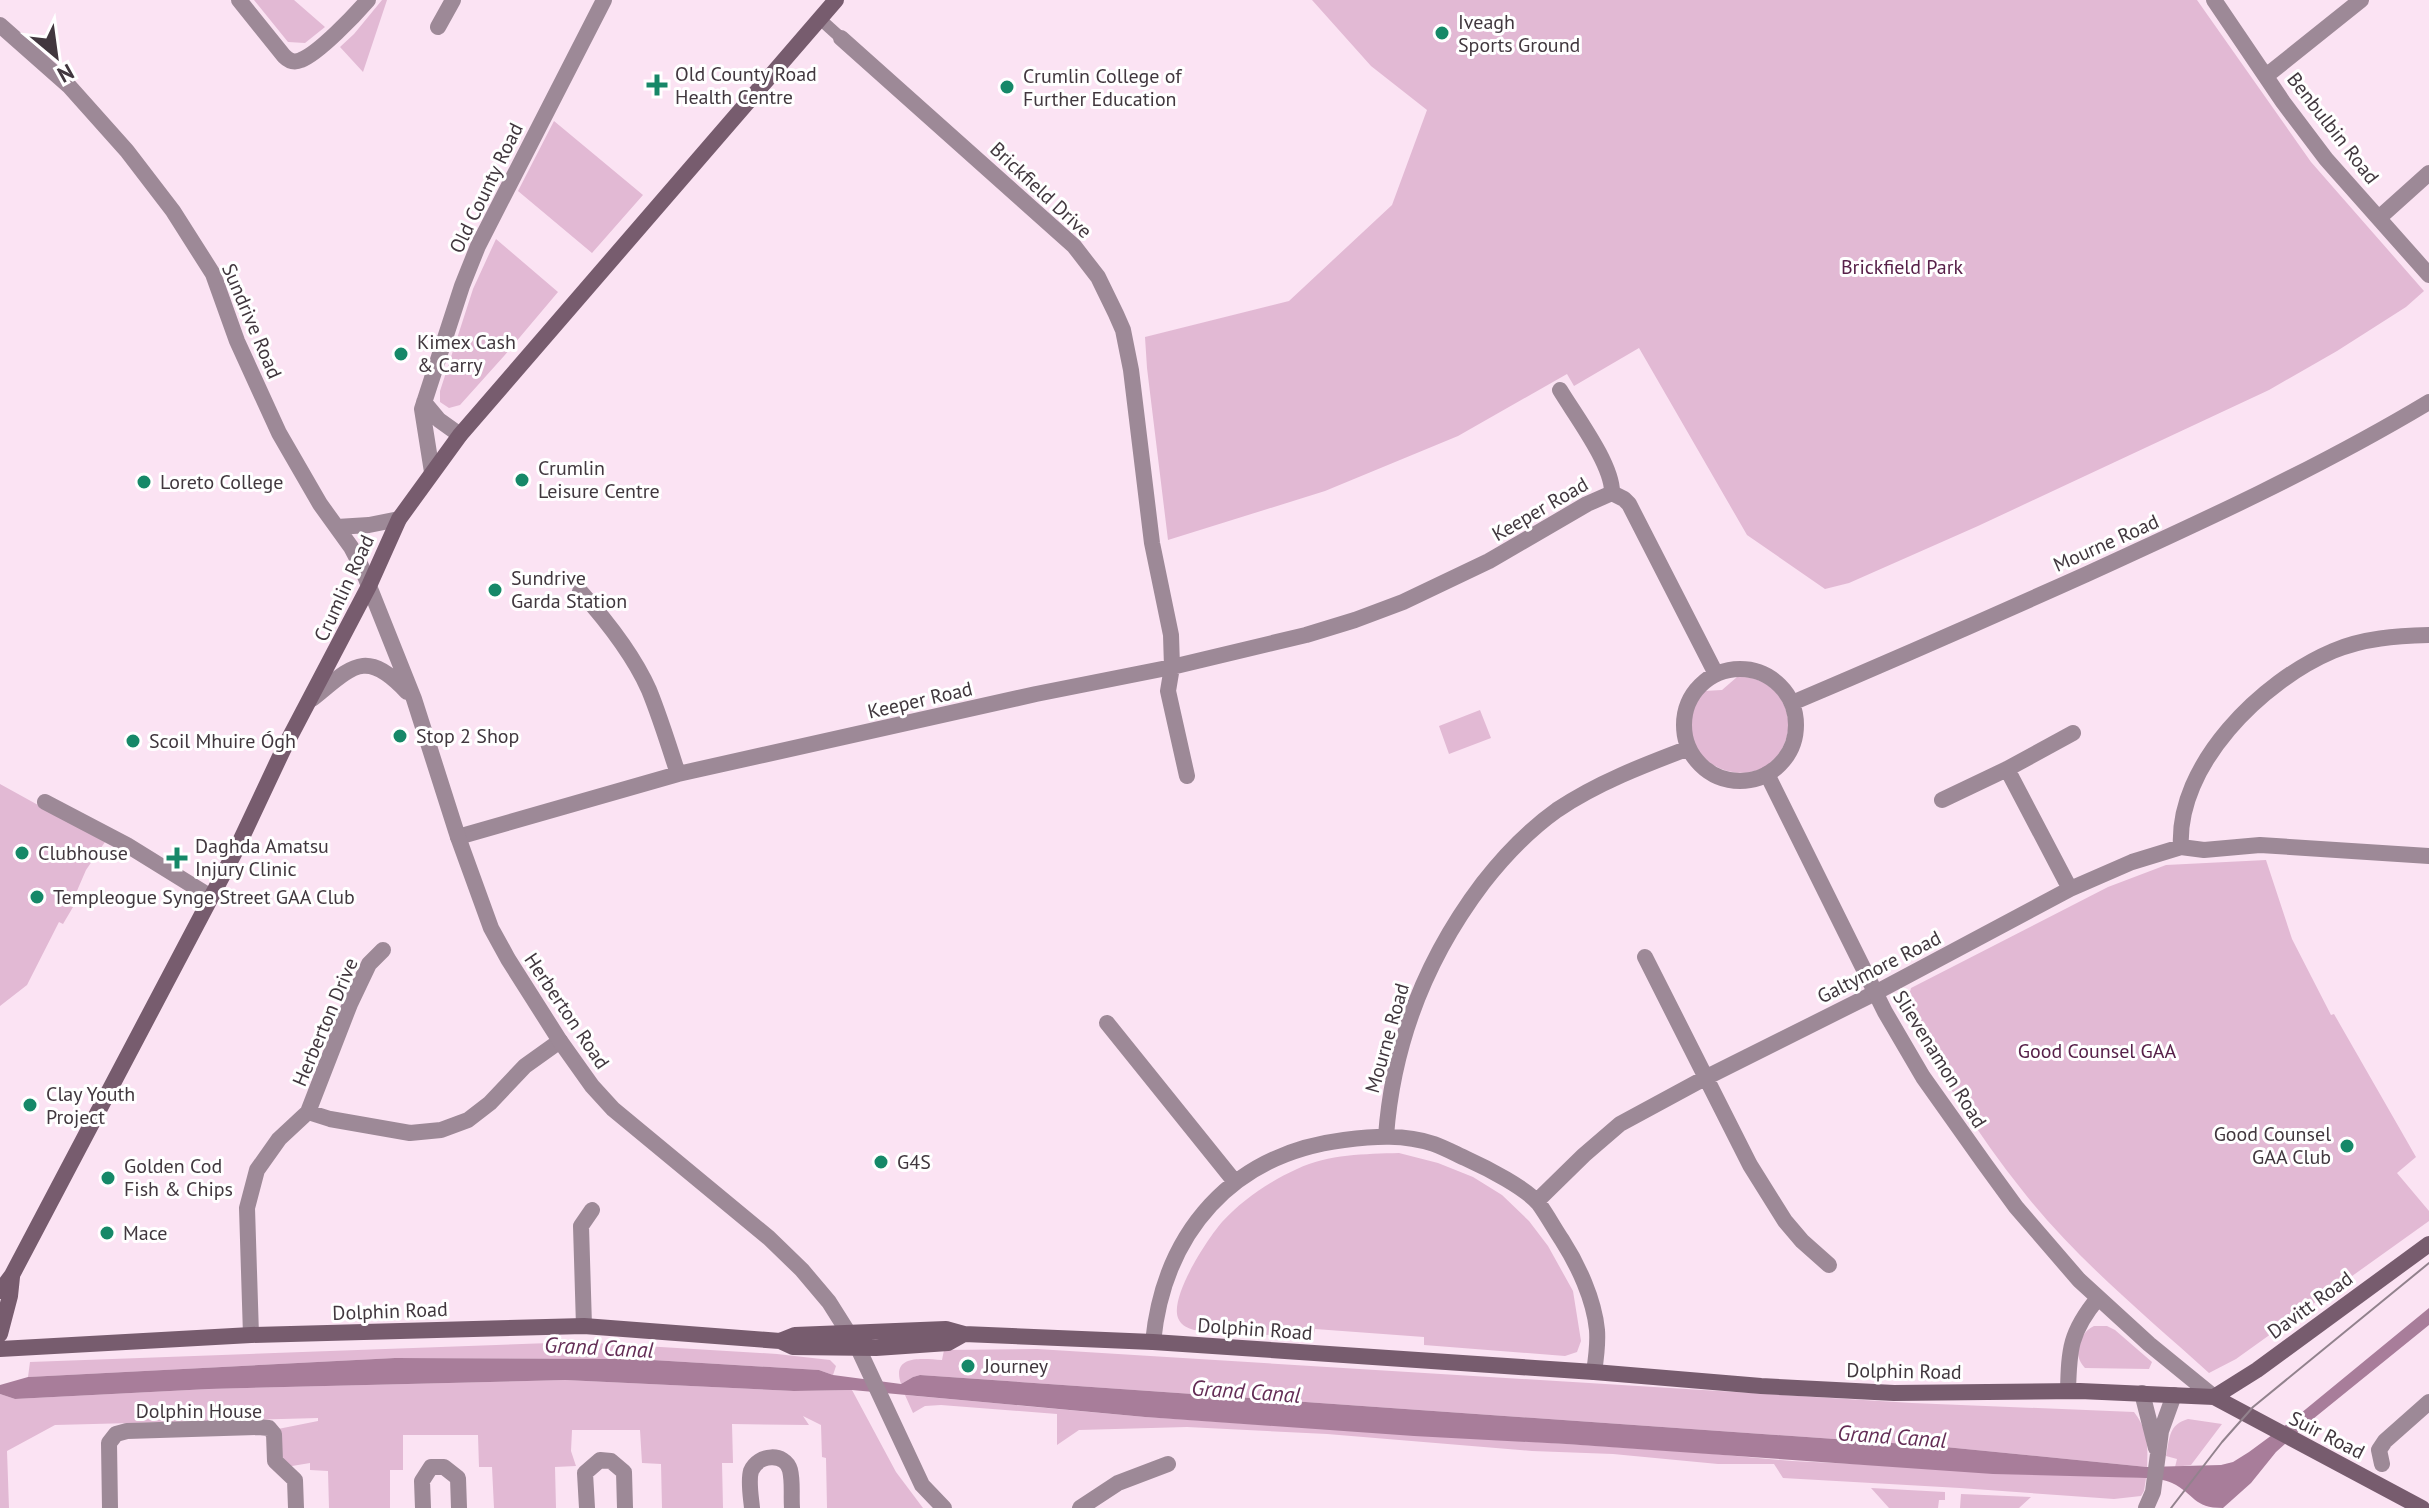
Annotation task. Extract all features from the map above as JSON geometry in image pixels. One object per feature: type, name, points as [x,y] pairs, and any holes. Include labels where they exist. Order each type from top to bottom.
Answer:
[{"type":"main road","name":"Crumlin Road","points":[[0,1291],[6,1273],[211,897],[369,586],[399,519],[460,435],[836,0]]},
{"type":"main road","name":"Davitt Road","points":[[2214,1397],[2257,1370],[2429,1244]]},
{"type":"main road","name":"Crumlin Road","points":[[0,1334],[10,1296],[6,1273]]},
{"type":"main road","name":"Dolphin Road","points":[[0,1349],[251,1335],[584,1326],[780,1341],[793,1347],[946,1329],[964,1334],[1153,1342],[1761,1386],[1894,1393],[2068,1391],[2214,1397]]},
{"type":"main road","name":"Suir Road","points":[[2214,1397],[2422,1508]]},
{"type":"street","points":[[239,0],[284,56],[295,61],[305,58],[334,35],[368,0]]},
{"type":"street","points":[[438,27],[453,0]]},
{"type":"street","name":"Old County Road","points":[[432,472],[422,422],[424,402],[462,286],[478,246],[604,0]]},
{"type":"street","name":"Benbulbin Road","points":[[2214,0],[2326,159],[2429,275]]},
{"type":"street","points":[[2266,76],[2361,0]]},
{"type":"street","name":"Brickfield Drive","points":[[820,19],[1049,222],[1074,246],[1098,277],[1123,330],[1131,370],[1152,543],[1171,635],[1172,667]]},
{"type":"street","name":"Sundrive Road","points":[[0,25],[77,95],[127,151],[173,211],[213,274],[237,341],[279,433],[312,491],[351,547],[369,586]]},
{"type":"street","points":[[2380,217],[2429,173]]},
{"type":"street","points":[[1560,390],[1600,455],[1611,477],[1612,493],[1629,504],[1716,674]]},
{"type":"street","points":[[424,402],[439,420],[460,435]]},
{"type":"street","name":"Mourne Road","points":[[1792,703],[2007,610],[2260,494],[2429,402]]},
{"type":"street","name":"Keeper Road","points":[[458,837],[678,774],[1306,635],[1403,602],[1489,561],[1587,504],[1612,493]]},
{"type":"street","points":[[337,527],[399,519]]},
{"type":"street","name":"Herberton Road","points":[[369,586],[414,699],[491,928],[508,959],[560,1041],[592,1086],[613,1109],[769,1238],[808,1277],[854,1340],[922,1485],[944,1508]]},
{"type":"street","points":[[580,591],[639,671],[678,774]]},
{"type":"street","points":[[2181,847],[2181,821],[2195,783],[2213,752],[2252,703],[2294,671],[2345,647],[2369,639],[2429,635]]},
{"type":"street","points":[[312,699],[359,665],[380,669],[391,675],[414,699]]},
{"type":"street","points":[[1172,667],[1168,691],[1187,776]]},
{"type":"street","points":[[1741,669],[1766,675],[1786,691],[1795,714],[1795,738],[1785,759],[1767,774],[1754,779],[1728,779],[1705,768],[1689,748],[1684,724],[1686,712],[1697,690],[1716,674],[1741,669]]},
{"type":"street","points":[[1942,800],[2073,733]]},
{"type":"street","name":"Mourne Road","points":[[1386,1136],[1395,1067],[1419,991],[1454,923],[1499,863],[1556,811],[1595,788],[1689,748]]},
{"type":"street","points":[[2007,769],[2070,889]]},
{"type":"street","name":"Slievenamon Road","points":[[1767,774],[1875,993],[1923,1077],[1984,1163],[2016,1207],[2098,1298],[2214,1397]]},
{"type":"street","points":[[45,802],[127,845],[211,897]]},
{"type":"street","name":"Galtymore Road","points":[[1537,1201],[1620,1124],[2070,889],[2132,862],[2181,847],[2204,850],[2272,846],[2429,856]]},
{"type":"street","name":"Herberton Drive","points":[[251,1335],[247,1208],[257,1170],[279,1139],[308,1112],[356,991],[369,964],[383,950]]},
{"type":"street","points":[[1645,957],[1750,1165],[1785,1221],[1829,1265]]},
{"type":"street","points":[[1107,1023],[1235,1182]]},
{"type":"street","name":"Herberton Drive","points":[[308,1112],[330,1119],[410,1133],[441,1130],[468,1120],[490,1103],[525,1066],[560,1041]]},
{"type":"street","points":[[1153,1342],[1161,1292],[1183,1242],[1204,1211],[1235,1182],[1280,1155],[1334,1141],[1386,1136],[1435,1144],[1492,1171],[1537,1201],[1571,1254],[1588,1292],[1597,1330],[1594,1372]]},
{"type":"street","points":[[584,1326],[581,1226],[592,1210]]},
{"type":"street","points":[[2068,1391],[2072,1338],[2098,1298]]},
{"type":"street","points":[[2142,1393],[2157,1452]]},
{"type":"street","points":[[2146,1508],[2153,1492],[2157,1452],[2174,1395]]},
{"type":"street","points":[[2382,1464],[2379,1450],[2385,1441],[2429,1402]]},
{"type":"street","name":"Dolphin House","points":[[110,1508],[109,1443],[116,1434],[127,1431],[258,1427],[269,1428],[274,1434],[275,1461],[295,1480],[296,1508]]},
{"type":"street","points":[[752,1508],[750,1473],[756,1463],[776,1457],[784,1460],[790,1469],[792,1508]]},
{"type":"street","points":[[587,1508],[585,1473],[600,1460],[611,1461],[624,1472],[625,1508]]},
{"type":"street","points":[[1080,1508],[1118,1483],[1168,1464]]},
{"type":"street","points":[[423,1508],[422,1481],[431,1467],[444,1467],[458,1478],[459,1508]]},
{"type":"green space","points":[[254,0],[294,0],[325,27],[305,43],[288,42]]},
{"type":"green space","points":[[382,0],[387,0],[363,72],[340,47]]},
{"type":"green space","name":"Brickfield Park","points":[[1312,0],[2197,0],[2311,162],[2424,291],[2406,307],[2269,390],[1978,526],[1849,583],[1825,589],[1747,535],[1639,348],[1574,386],[1567,374],[1458,436],[1325,491],[1168,540],[1145,337],[1289,301],[1392,205],[1427,110],[1371,66]]},
{"type":"green space","points":[[554,121],[643,195],[592,253],[518,191]]},
{"type":"green space","points":[[496,239],[558,292],[460,405],[449,408],[440,402],[440,391],[473,289]]},
{"type":"green space","points":[[1737,677],[1758,680],[1775,691],[1785,707],[1788,726],[1786,739],[1774,760],[1757,770],[1737,773],[1717,767],[1701,755],[1692,738],[1692,716],[1704,691],[1722,690]]},
{"type":"green space","points":[[1480,710],[1491,738],[1449,754],[1439,726]]},
{"type":"green space","name":"Templeogue Synge Street GAA Club","points":[[0,784],[105,842],[86,870],[73,900],[76,902],[63,924],[59,922],[27,985],[0,1006]]},
{"type":"green space","name":"Good Counsel GAA","points":[[2266,860],[2292,939],[2331,1015],[2334,1014],[2416,1157],[2397,1173],[2429,1211],[2429,1221],[2236,1359],[2209,1373],[2111,1285],[2043,1215],[1975,1126],[1904,1013],[1911,988],[2108,887],[2166,865]]},
{"type":"green space","points":[[1399,1153],[1438,1163],[1473,1177],[1502,1195],[1529,1221],[1548,1246],[1573,1291],[1581,1341],[1577,1352],[1565,1356],[1424,1345],[1424,1337],[1315,1329],[1313,1338],[1194,1330],[1180,1322],[1177,1311],[1179,1298],[1191,1270],[1222,1222],[1247,1199],[1277,1179],[1322,1160]]},
{"type":"green space","points":[[2094,1326],[2107,1326],[2115,1330],[2152,1362],[2149,1369],[2085,1368],[2079,1357],[2079,1345],[2084,1334]]},
{"type":"green space","points":[[578,1342],[777,1354],[830,1360],[836,1366],[833,1375],[819,1370],[636,1359],[395,1358],[28,1377],[30,1362]]},
{"type":"green space","points":[[1037,1349],[1912,1403],[2134,1412],[2146,1438],[2147,1467],[1935,1446],[920,1375],[901,1384],[900,1367],[904,1363],[918,1359],[942,1360],[944,1350]]},
{"type":"green space","points":[[565,1380],[794,1391],[852,1390],[896,1472],[923,1508],[827,1508],[826,1458],[822,1457],[821,1425],[803,1416],[809,1425],[732,1424],[733,1463],[722,1463],[723,1508],[662,1508],[661,1464],[642,1463],[640,1430],[572,1430],[571,1451],[576,1466],[555,1467],[556,1508],[494,1508],[492,1467],[479,1467],[478,1435],[403,1435],[403,1470],[390,1470],[390,1508],[329,1508],[328,1471],[310,1470],[310,1463],[286,1467],[279,1453],[278,1429],[318,1421],[318,1418],[55,1425],[7,1451],[9,1508],[0,1508],[0,1394],[15,1399],[209,1389]]},
{"type":"green space","points":[[905,1395],[1145,1417],[1792,1461],[2146,1478],[2141,1496],[2114,1499],[1783,1478],[1774,1464],[1718,1464],[1327,1434],[1187,1427],[1079,1430],[1057,1445],[1057,1414],[941,1405],[925,1406],[913,1413]]},
{"type":"green space","points":[[2188,1419],[2222,1424],[2191,1465],[2175,1467],[2177,1459],[2166,1456],[2169,1438],[2177,1425]]},
{"type":"green space","points":[[1871,1488],[1945,1492],[1945,1500],[1939,1500],[1938,1508],[1889,1508]]},
{"type":"green space","points":[[1961,1494],[2031,1497],[2019,1508],[1960,1508]]},
{"type":"shaded area","points":[[2429,1308],[2429,1325],[2308,1423],[2223,1508],[2206,1506],[2180,1487],[2159,1479],[1993,1474],[1414,1436],[1145,1417],[852,1390],[794,1391],[565,1380],[209,1389],[15,1399],[0,1394],[0,1385],[28,1377],[395,1358],[636,1359],[819,1370],[833,1375],[901,1384],[920,1375],[1935,1446],[2147,1467],[2221,1465],[2249,1452],[2295,1418]]},
{"type":"tram line","points":[[2171,1508],[2253,1407],[2429,1263]]},
{"type":"place","name":"Iveagh Sports Ground","points":[[1442,33]]},
{"type":"place","name":"Old County Road Health Centre","points":[[657,85]]},
{"type":"place","name":"Crumlin College of Further Education","points":[[1007,87]]},
{"type":"place","name":"Kimex Cash & Carry","points":[[401,354]]},
{"type":"place","name":"Crumlin Leisure Centre","points":[[522,480]]},
{"type":"place","name":"Loreto College","points":[[144,482]]},
{"type":"place","name":"Sundrive Garda Station","points":[[495,590]]},
{"type":"place","name":"Stop 2 Shop","points":[[400,736]]},
{"type":"place","name":"Scoil Mhuire Ógh","points":[[133,741]]},
{"type":"place","name":"Clubhouse","points":[[22,853]]},
{"type":"place","name":"Daghda Amatsu Injury Clinic","points":[[177,858]]},
{"type":"place","name":"Templeogue Synge Street GAA Club","points":[[37,897]]},
{"type":"place","name":"Clay Youth Project","points":[[30,1105]]},
{"type":"place","name":"Good Counsel GAA Club","points":[[2347,1146]]},
{"type":"place","name":"G4S","points":[[881,1162]]},
{"type":"place","name":"Golden Cod Fish & Chips","points":[[108,1178]]},
{"type":"place","name":"Mace","points":[[107,1233]]},
{"type":"place","name":"Journey","points":[[968,1366]]},
{"type":"water label","name":"Grand Canal","points":[[599,1347]]},
{"type":"water label","name":"Grand Canal","points":[[1246,1391]]},
{"type":"water label","name":"Grand Canal","points":[[1892,1436]]}]
